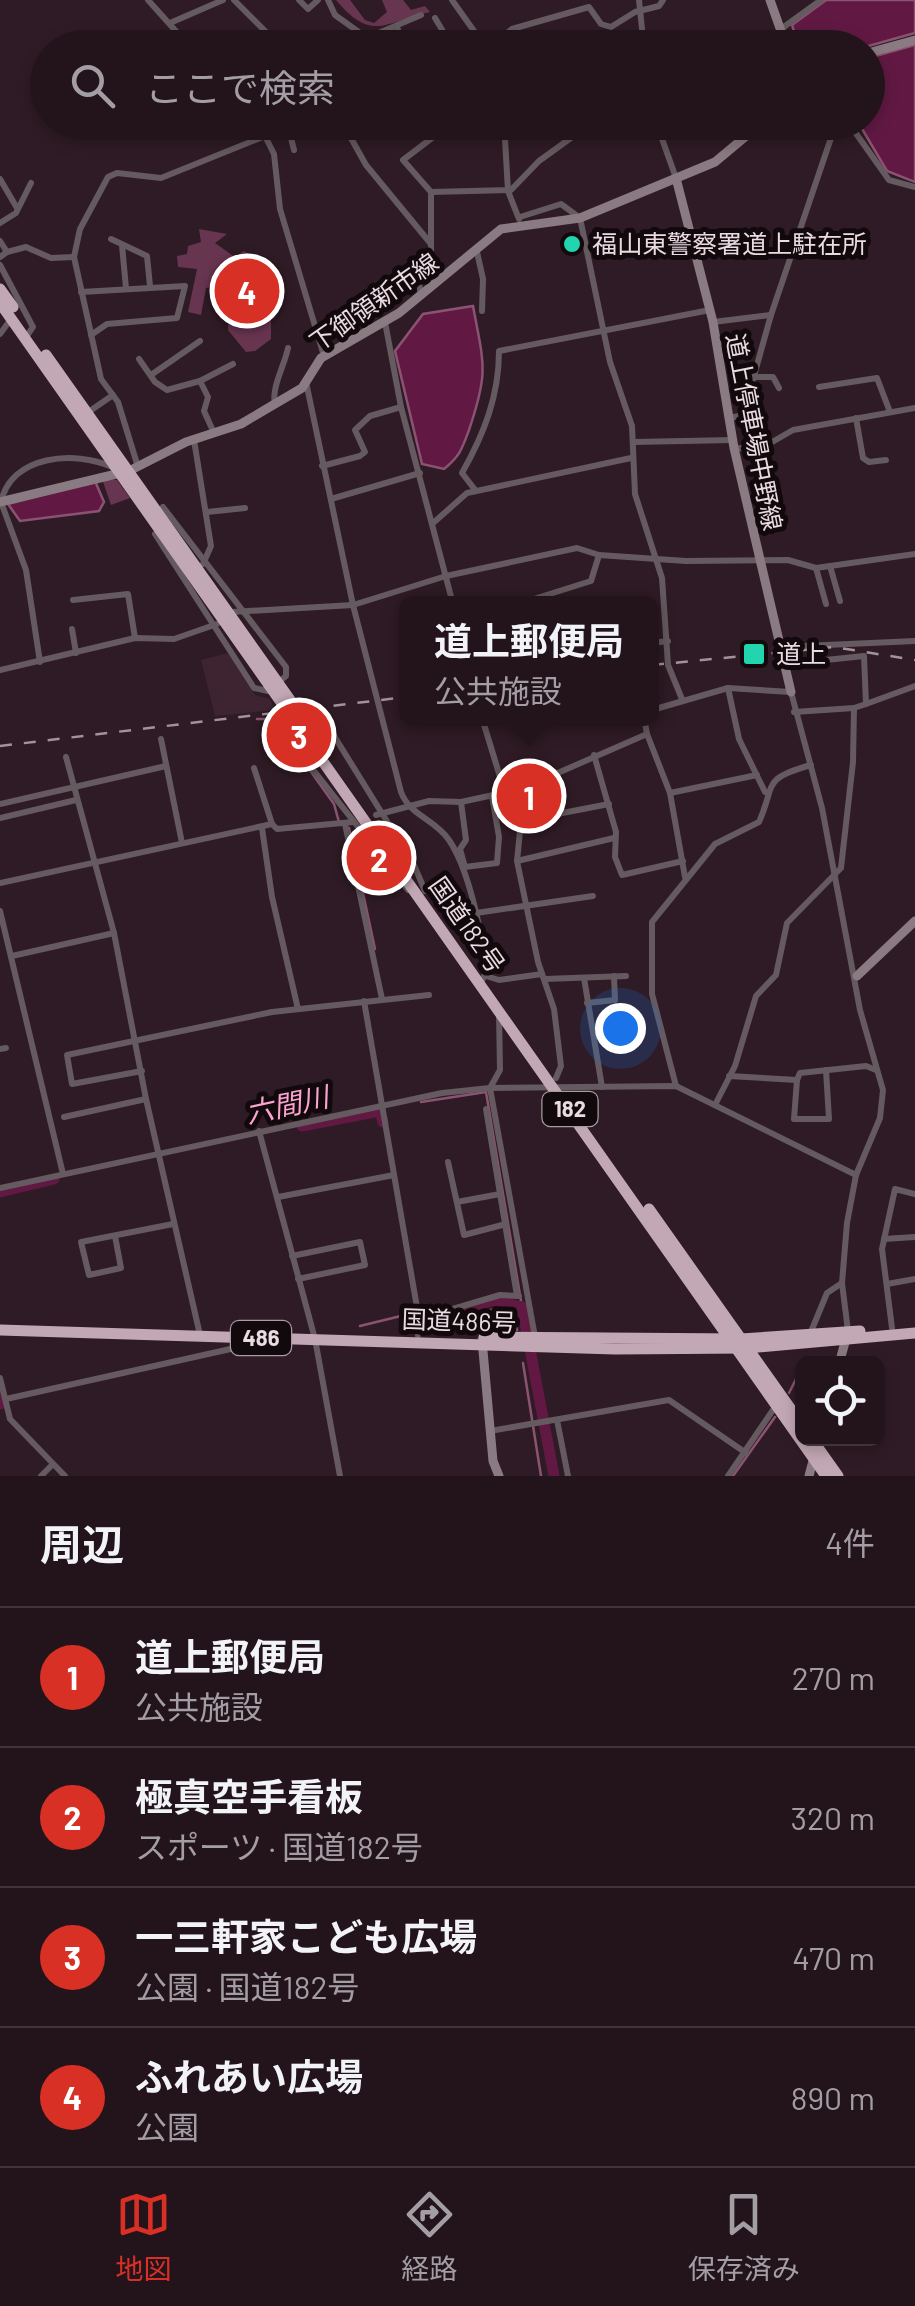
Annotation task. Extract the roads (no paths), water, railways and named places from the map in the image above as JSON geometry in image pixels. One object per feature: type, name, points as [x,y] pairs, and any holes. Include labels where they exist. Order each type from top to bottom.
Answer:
[{"type":"highway","name":"国道182号","points":[[0,289],[28,335],[129,470]]},
{"type":"highway","name":"国道182号","points":[[0,302],[129,470],[148,505],[795,1417]]},
{"type":"highway","points":[[154,534],[148,505],[163,508]]},
{"type":"highway","name":"国道182号","points":[[484,980],[500,1010],[558,1084]]},
{"type":"highway","name":"国道486号","points":[[739,1343],[810,1334],[847,1336],[915,1325]]},
{"type":"highway","name":"国道486号","points":[[0,1326],[482,1341],[739,1343],[915,1333]]},
{"type":"highway","name":"国道486号","points":[[200,1332],[260,1338],[418,1335],[482,1341]]},
{"type":"highway","name":"国道182号","points":[[739,1343],[776,1406],[795,1425]]},
{"type":"highway","name":"国道182号","points":[[815,1446],[826,1476]]},
{"type":"highway","name":"国道182号","points":[[815,1446],[838,1476]]},
{"type":"main road","points":[[770,0],[780,30]]},
{"type":"main road","points":[[885,48],[915,40]]},
{"type":"main road","name":"下御領新市線","points":[[0,502],[129,470],[215,434],[306,382],[324,356],[422,296],[501,229],[519,221],[580,218],[732,152],[744,140]]},
{"type":"main road","name":"道上停車場中野線","points":[[676,178],[712,316],[733,444],[758,558],[788,664],[791,692]]},
{"type":"main road","points":[[857,976],[915,921]]},
{"type":"main road","points":[[842,1356],[847,1336]]},
{"type":"main road","points":[[482,1341],[490,1432],[499,1476]]},
{"type":"main road","points":[[809,1476],[815,1446]]},
{"type":"street","points":[[148,0],[176,30]]},
{"type":"street","points":[[170,23],[223,0]]},
{"type":"street","points":[[234,0],[264,30]]},
{"type":"street","points":[[299,0],[308,9],[318,0]]},
{"type":"street","points":[[328,0],[335,15],[356,30]]},
{"type":"street","points":[[452,0],[473,30]]},
{"type":"street","points":[[639,0],[643,30]]},
{"type":"street","points":[[511,30],[589,2],[606,26],[663,0]]},
{"type":"street","points":[[780,30],[822,0]]},
{"type":"street","points":[[388,30],[421,16]]},
{"type":"street","points":[[434,18],[442,30]]},
{"type":"street","points":[[40,662],[26,570],[0,502],[3,492],[24,470],[52,458],[104,463],[129,470],[113,395],[101,380],[80,292],[74,257],[80,229],[108,177],[116,172],[161,178],[255,140]]},
{"type":"street","points":[[267,140],[274,154],[280,208],[324,356]]},
{"type":"street","points":[[292,140],[294,150]]},
{"type":"street","points":[[352,140],[364,162],[431,244]]},
{"type":"street","points":[[422,296],[419,282],[431,244],[431,192],[402,160],[429,140]]},
{"type":"street","points":[[505,140],[508,191],[519,221],[561,204],[580,218],[634,442],[631,458],[640,513],[658,560],[668,665],[682,700]]},
{"type":"street","points":[[431,192],[508,191],[568,140]]},
{"type":"street","points":[[662,140],[676,178]]},
{"type":"street","points":[[730,418],[743,415],[770,315],[830,140]]},
{"type":"street","points":[[861,140],[890,180],[915,187]]},
{"type":"street","points":[[0,178],[18,208]]},
{"type":"street","points":[[0,223],[18,208],[32,184]]},
{"type":"street","points":[[111,239],[146,256],[150,286]]},
{"type":"street","points":[[0,241],[2,258],[34,327],[28,335]]},
{"type":"street","points":[[122,244],[126,288]]},
{"type":"street","points":[[2,258],[26,247],[51,258],[74,257]]},
{"type":"street","points":[[476,252],[484,279],[482,311]]},
{"type":"street","points":[[80,292],[185,286],[181,316],[107,324],[91,335]]},
{"type":"street","points":[[476,491],[462,473],[480,442],[494,400],[500,350],[604,328],[712,316],[770,315]]},
{"type":"street","points":[[0,334],[11,318]]},
{"type":"street","points":[[385,322],[402,407],[451,596]]},
{"type":"street","points":[[150,376],[200,340]]},
{"type":"street","points":[[275,403],[273,392],[282,376],[288,348]]},
{"type":"street","points":[[140,359],[150,376],[167,390],[200,381],[233,364]]},
{"type":"street","points":[[756,378],[773,377],[779,388]]},
{"type":"street","points":[[818,387],[878,378],[890,412]]},
{"type":"street","points":[[200,381],[208,397],[204,411],[215,434]]},
{"type":"street","points":[[306,382],[352,604],[407,807],[449,841],[476,913],[484,980],[626,976]]},
{"type":"street","points":[[87,412],[113,395]]},
{"type":"street","points":[[322,466],[360,456],[365,452],[354,430],[370,416],[402,407]]},
{"type":"street","points":[[634,442],[733,444],[760,449],[776,435],[793,430],[915,408]]},
{"type":"street","points":[[856,418],[863,458],[869,462],[886,460]]},
{"type":"street","points":[[194,440],[211,555],[203,564]]},
{"type":"street","points":[[431,524],[467,493],[631,458]]},
{"type":"street","points":[[332,499],[420,473]]},
{"type":"street","points":[[154,534],[218,624],[254,688],[268,691],[286,676],[286,666],[235,611],[163,508]]},
{"type":"street","points":[[207,512],[245,508]]},
{"type":"street","points":[[235,611],[352,604],[446,576],[577,548],[599,555],[658,560],[758,558],[816,568],[915,554]]},
{"type":"street","points":[[543,596],[591,581],[599,555]]},
{"type":"street","points":[[830,566],[840,601]]},
{"type":"street","points":[[816,568],[826,604]]},
{"type":"street","points":[[73,600],[128,594],[135,638]]},
{"type":"street","points":[[0,670],[135,638],[174,639],[218,624]]},
{"type":"street","points":[[72,629],[76,653]]},
{"type":"street","points":[[659,643],[668,641]]},
{"type":"street","points":[[782,647],[915,641]]},
{"type":"street","points":[[788,664],[862,653],[866,704]]},
{"type":"street","points":[[794,712],[854,708],[915,686]]},
{"type":"street","points":[[728,688],[739,739],[747,746],[766,792]]},
{"type":"street","points":[[659,708],[728,688],[791,692],[811,765],[857,976],[860,1010],[884,1106],[856,1175],[842,1283],[847,1336]]},
{"type":"street","points":[[716,1103],[756,996],[778,969],[787,923],[841,868],[850,803],[854,708]]},
{"type":"street","points":[[485,726],[521,821],[517,861],[542,976],[554,1009],[561,1066],[558,1084]]},
{"type":"street","points":[[646,726],[670,793],[685,878]]},
{"type":"street","points":[[320,729],[331,731],[422,893],[406,889],[298,752],[300,742],[320,729]]},
{"type":"street","points":[[379,814],[429,801],[461,802],[508,792],[648,734]]},
{"type":"street","points":[[160,739],[182,842]]},
{"type":"street","points":[[594,754],[622,876],[682,861]]},
{"type":"street","points":[[66,758],[114,932],[138,1041],[146,1099],[200,1332]]},
{"type":"street","points":[[676,1086],[652,994],[652,922],[715,844],[759,822],[766,792],[781,776],[811,765]]},
{"type":"street","points":[[0,804],[166,766]]},
{"type":"street","points":[[254,768],[277,829],[353,822]]},
{"type":"street","points":[[670,793],[757,776]]},
{"type":"street","points":[[461,802],[466,840],[460,849],[465,868],[497,863],[499,838],[492,796]]},
{"type":"street","points":[[0,818],[76,800]]},
{"type":"street","points":[[521,821],[608,804]]},
{"type":"street","points":[[353,822],[382,999]]},
{"type":"street","points":[[0,884],[272,824]]},
{"type":"street","points":[[262,828],[272,897],[298,1009]]},
{"type":"street","points":[[517,861],[614,838]]},
{"type":"street","points":[[476,913],[593,896]]},
{"type":"street","points":[[0,911],[63,1174]]},
{"type":"street","points":[[12,956],[114,932]]},
{"type":"street","points":[[586,1003],[615,1000],[614,976]]},
{"type":"street","points":[[584,978],[592,1036],[598,1039],[602,1087]]},
{"type":"street","points":[[142,1070],[72,1084],[67,1056],[298,1009],[429,995]]},
{"type":"street","points":[[364,1001],[419,1319],[418,1335]]},
{"type":"street","points":[[500,1010],[496,1018],[500,1070],[490,1088],[488,1112],[530,1341]]},
{"type":"street","points":[[826,1070],[829,1119],[794,1120],[800,1073],[826,1070],[866,1066],[878,1071]]},
{"type":"street","points":[[729,1076],[797,1080]]},
{"type":"street","points":[[0,1188],[382,1106],[490,1088],[558,1084],[676,1086],[856,1175]]},
{"type":"street","points":[[64,1116],[146,1099]]},
{"type":"street","points":[[260,1134],[314,1335],[340,1476]]},
{"type":"street","points":[[448,1162],[464,1235],[509,1224]]},
{"type":"street","points":[[278,1197],[394,1175]]},
{"type":"street","points":[[892,1328],[884,1239],[895,1189],[915,1194]]},
{"type":"street","points":[[457,1202],[503,1193]]},
{"type":"street","points":[[115,1236],[122,1268],[89,1276],[81,1242],[173,1224]]},
{"type":"street","points":[[884,1239],[915,1237]]},
{"type":"street","points":[[292,1256],[360,1242],[365,1265],[298,1279]]},
{"type":"street","points":[[887,1284],[915,1280]]},
{"type":"street","points":[[810,1334],[828,1293],[842,1283]]},
{"type":"street","points":[[419,1319],[500,1295],[521,1296]]},
{"type":"street","points":[[6,1399],[254,1344],[260,1338]]},
{"type":"street","points":[[0,1378],[10,1419],[65,1476]]},
{"type":"street","points":[[490,1432],[669,1400],[746,1453]]},
{"type":"street","points":[[728,1476],[776,1406]]},
{"type":"street","points":[[557,1420],[568,1476]]},
{"type":"street","points":[[41,1476],[52,1465]]},
{"type":"waterway","points":[[257,719],[278,719]]},
{"type":"waterway","points":[[309,769],[334,804],[339,822]]},
{"type":"waterway","points":[[349,828],[375,949]]},
{"type":"waterway","points":[[421,1102],[486,1092],[522,1307]]},
{"type":"waterway","name":"六間川","points":[[302,1126],[380,1111],[383,1122]]},
{"type":"waterway","name":"六間川","points":[[0,1192],[54,1179]]},
{"type":"waterway","name":"六間川","points":[[425,1321],[494,1300],[522,1307],[554,1476]]},
{"type":"waterway","points":[[427,1327],[502,1307],[513,1313],[517,1330]]},
{"type":"waterway","points":[[360,1326],[409,1314],[414,1323]]},
{"type":"waterway","points":[[523,1363],[541,1476]]},
{"type":"waterway","points":[[789,1393],[795,1381]]},
{"type":"waterway","name":"六間川","points":[[0,1395],[0,1404]]},
{"type":"waterway","points":[[733,1476],[775,1417]]},
{"type":"railway","points":[[659,664],[834,647],[915,660]]},
{"type":"railway","points":[[0,746],[399,698]]},
{"type":"place","name":"福山東警察署道上駐在所","points":[[572,244]]},
{"type":"place","name":"ふれあい広場","points":[[247,291]]},
{"type":"place","name":"道上","points":[[754,654]]},
{"type":"place","name":"一三軒家こども広場","points":[[299,735]]},
{"type":"place","name":"道上郵便局","points":[[529,796]]},
{"type":"place","name":"極真空手看板","points":[[379,858]]}]
